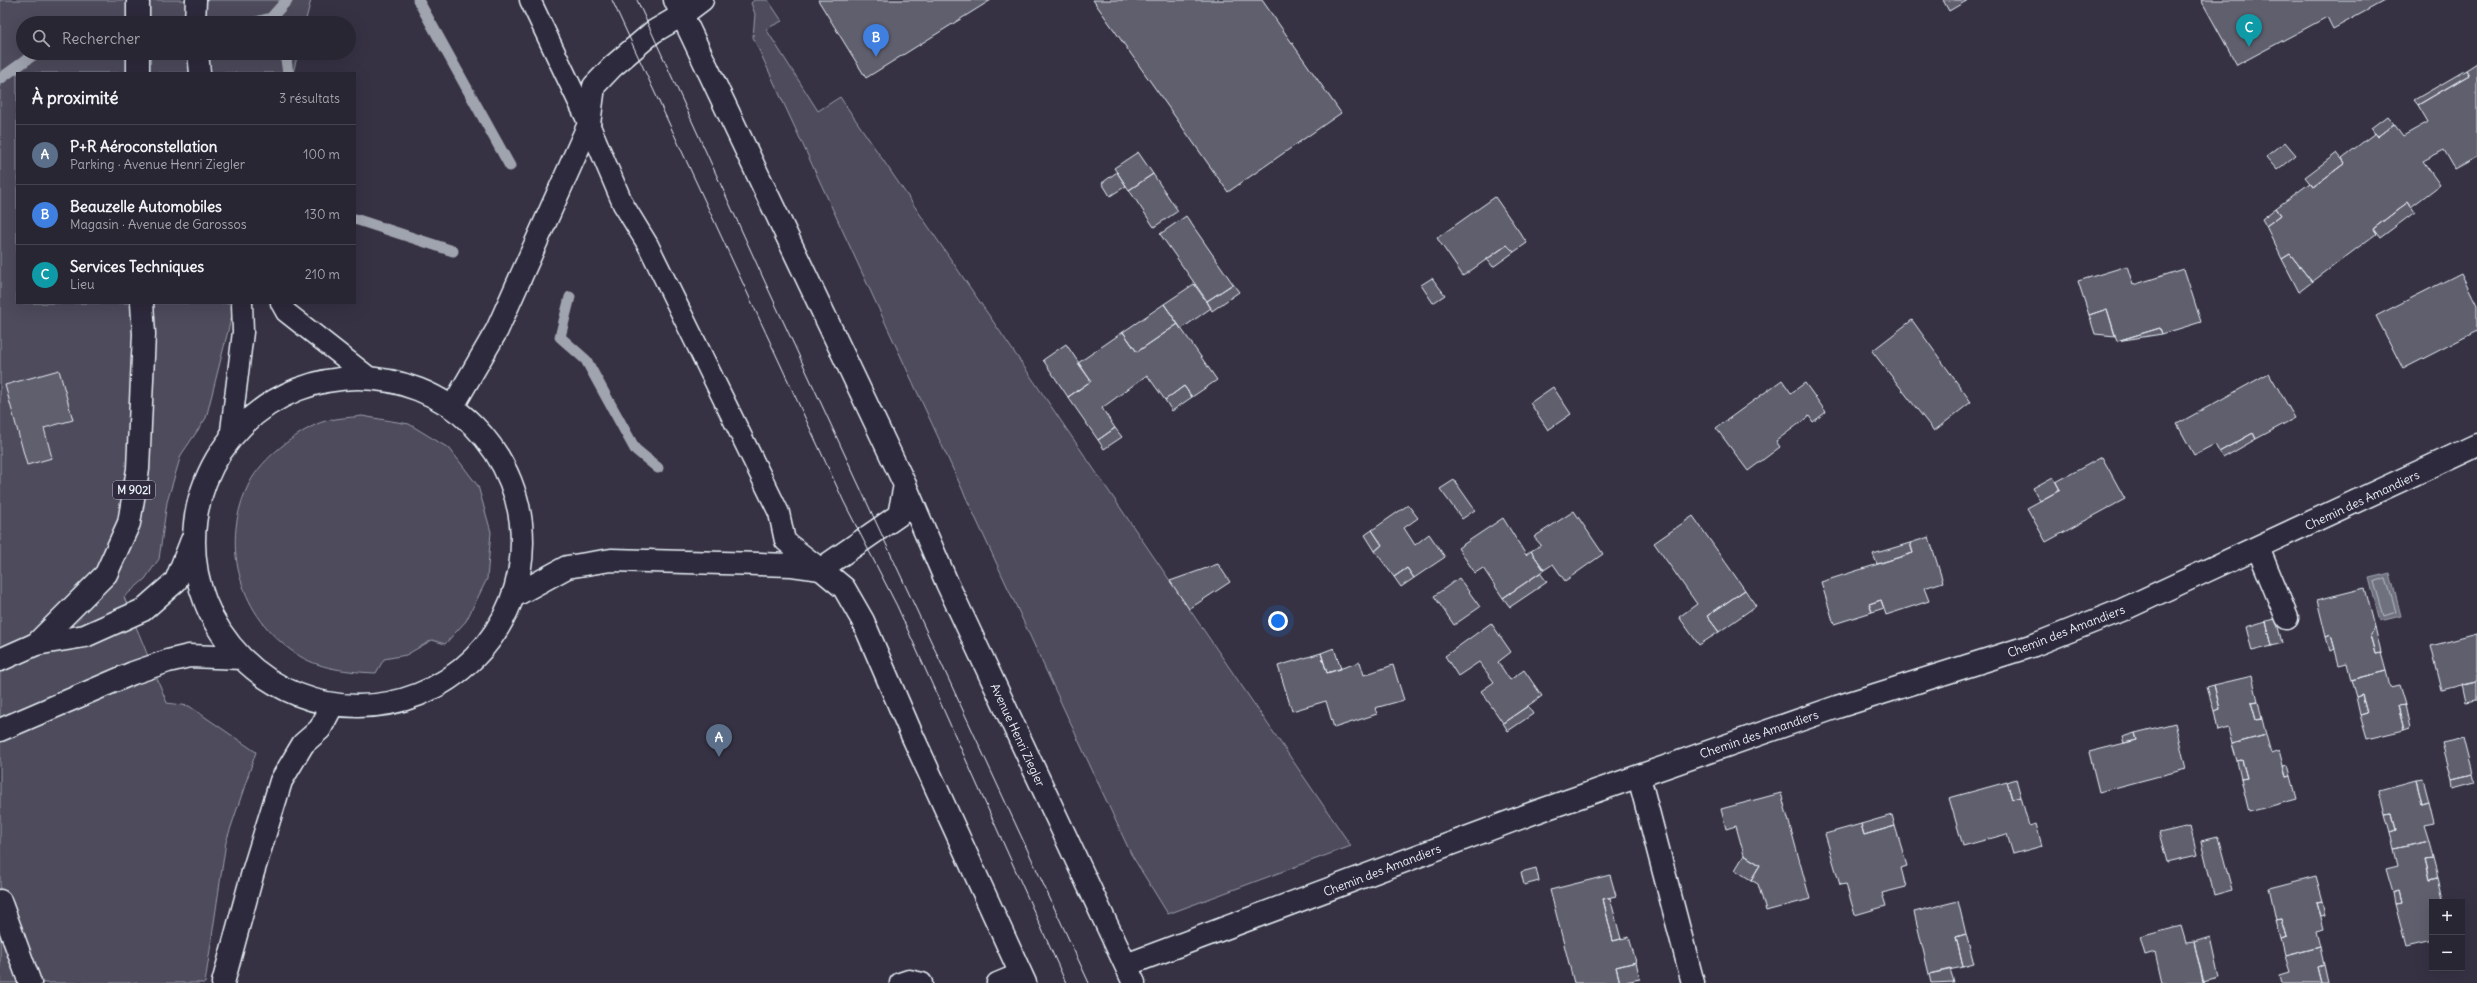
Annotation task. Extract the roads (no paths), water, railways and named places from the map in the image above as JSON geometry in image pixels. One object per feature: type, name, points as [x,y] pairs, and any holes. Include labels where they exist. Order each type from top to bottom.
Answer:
[{"type":"main road","points":[[138,0],[138,16]]},
{"type":"main road","points":[[453,406],[497,330],[589,124],[594,86],[612,67],[653,32],[678,8],[702,0]]},
{"type":"main road","name":"Avenue Henri Ziegler","points":[[678,8],[905,485],[949,588],[1130,974]]},
{"type":"main road","points":[[138,60],[138,72]]},
{"type":"main road","name":"M 902l","points":[[36,644],[106,574],[129,522],[138,469],[144,334],[142,304]]},
{"type":"main road","points":[[0,660],[36,644],[84,636],[143,610],[176,581],[194,537],[202,488],[230,439],[269,404],[317,383],[370,378],[405,384],[453,406],[484,435],[502,461],[514,490],[523,543],[514,596],[492,637],[460,671],[420,694],[375,705],[331,708],[296,694],[267,679],[242,658],[214,622],[198,581],[194,537]]},
{"type":"main road","name":"Chemin des Amandiers","points":[[1130,974],[1533,813],[1837,707],[2034,645],[2122,610],[2477,445]]},
{"type":"main road","points":[[821,569],[899,515],[905,485]]},
{"type":"main road","points":[[2258,548],[2287,618]]},
{"type":"main road","points":[[514,596],[567,567],[611,560],[792,565],[821,569],[844,588],[863,621],[912,734],[1023,978]]},
{"type":"main road","points":[[0,730],[133,673],[168,661],[189,656],[242,658]]},
{"type":"main road","points":[[223,983],[253,872],[281,781],[303,744],[320,729],[331,708]]},
{"type":"main road","points":[[1639,777],[1693,983]]},
{"type":"main road","points":[[0,902],[30,983]]},
{"type":"lane","points":[[195,16],[196,0]]},
{"type":"lane","points":[[530,0],[589,124],[623,204],[648,244],[779,513],[785,541],[821,569]]},
{"type":"lane","points":[[199,60],[200,72]]},
{"type":"lane","points":[[230,439],[243,332],[242,304]]},
{"type":"lane","points":[[281,304],[286,312],[370,378]]},
{"type":"lane","points":[[997,983],[1023,978]]},
{"type":"lane","points":[[900,983],[909,980],[922,983]]},
{"type":"water","points":[[2390,573],[2401,616],[2380,621],[2369,578]]},
{"type":"waterway","points":[[273,16],[287,0]]},
{"type":"waterway","points":[[418,0],[510,166]]},
{"type":"waterway","points":[[0,79],[26,60]]},
{"type":"waterway","points":[[286,60],[288,72]]},
{"type":"waterway","points":[[356,219],[453,251]]},
{"type":"waterway","points":[[570,297],[560,337],[586,360],[635,449],[658,468]]},
{"type":"tram line","points":[[612,0],[844,502],[897,606],[1066,983]]},
{"type":"tram line","points":[[637,0],[765,282],[1089,983]]},
{"type":"place","name":"Services Techniques","points":[[2249,47]]},
{"type":"place","name":"Beauzelle Automobiles","points":[[876,57]]},
{"type":"place","name":"P+R Aéroconstellation","points":[[719,757]]}]
